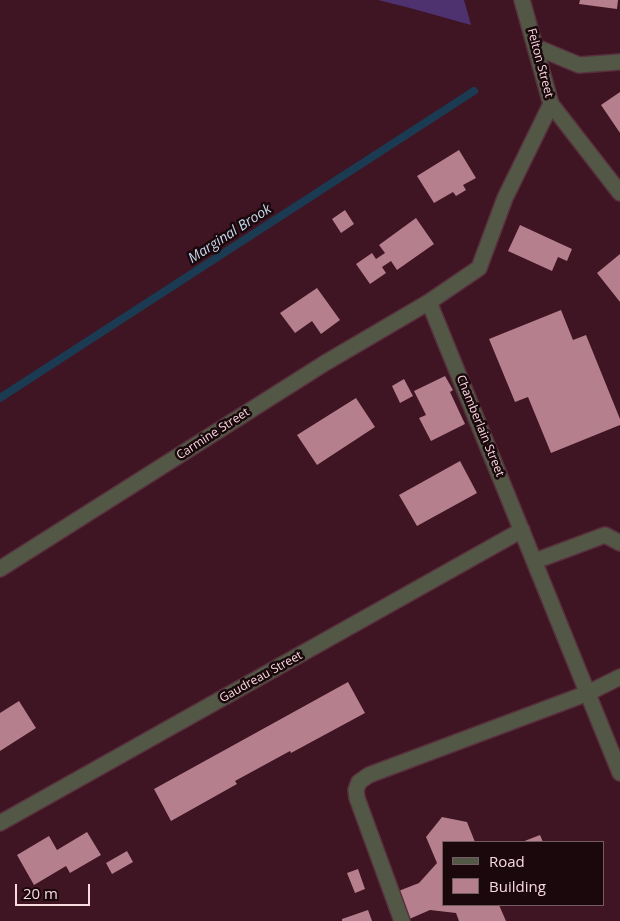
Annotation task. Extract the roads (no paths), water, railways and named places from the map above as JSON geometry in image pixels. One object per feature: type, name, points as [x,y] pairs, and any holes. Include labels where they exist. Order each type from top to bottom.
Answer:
[{"type":"street","name":"Felton Street","points":[[522,0],[551,104],[620,193]]},
{"type":"street","points":[[536,47],[579,65],[620,62]]},
{"type":"street","points":[[429,302],[479,268],[505,198],[551,104]]},
{"type":"street","name":"Chamberlain Street","points":[[429,302],[620,773]]},
{"type":"street","name":"Carmine Street","points":[[0,570],[325,363],[429,302]]},
{"type":"street","name":"Gaudreau Street","points":[[0,823],[522,530]]},
{"type":"street","points":[[535,560],[605,535],[620,543]]},
{"type":"street","points":[[402,921],[357,798],[356,790],[359,782],[369,775],[588,693],[620,677]]},
{"type":"waterway","name":"Marginal Brook","points":[[0,398],[474,91]]}]
